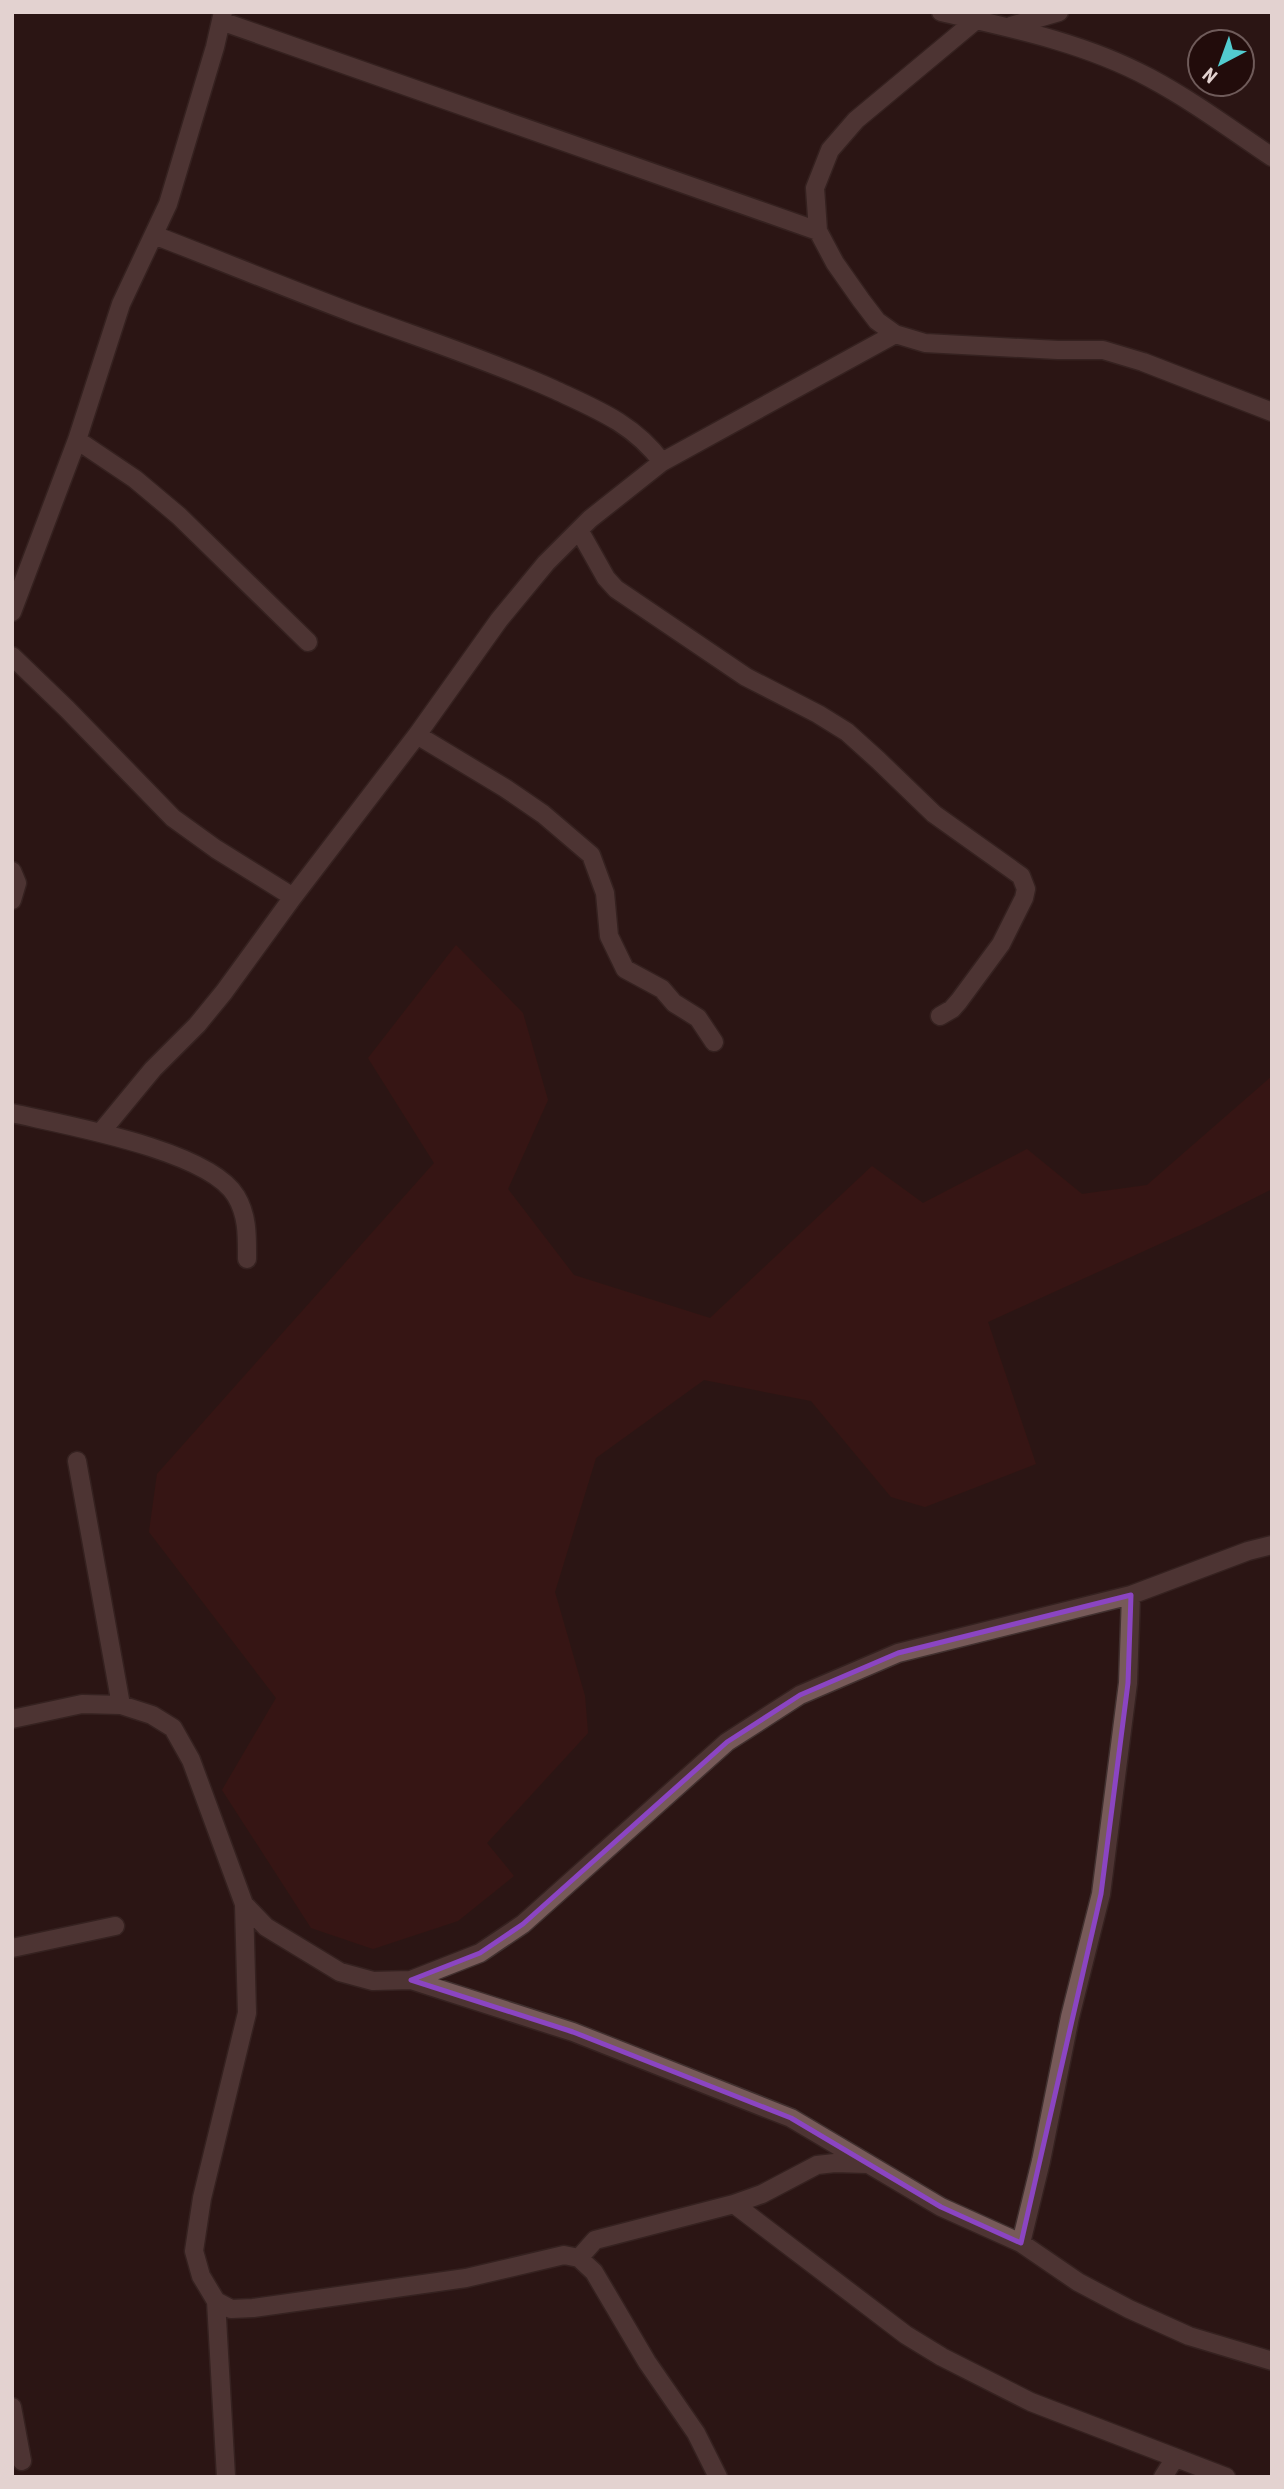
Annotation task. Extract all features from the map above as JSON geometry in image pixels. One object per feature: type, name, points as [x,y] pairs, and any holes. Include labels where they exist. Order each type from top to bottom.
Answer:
[{"type":"street","points":[[941,12],[1074,45],[1147,76],[1191,100],[1272,157]]},
{"type":"street","points":[[1008,27],[1059,12]]},
{"type":"street","points":[[12,612],[77,440],[121,304],[154,235],[178,174],[222,17],[818,231]]},
{"type":"street","points":[[976,20],[864,113],[830,150],[815,188],[818,231],[835,263],[860,300],[877,321],[895,334],[925,343],[1103,350],[1143,362],[1272,412]]},
{"type":"street","points":[[154,235],[354,313],[509,369],[622,424],[648,444],[662,463]]},
{"type":"street","points":[[101,1132],[153,1069],[197,1025],[224,992],[417,736],[499,620],[546,563],[579,530],[662,463],[895,334]]},
{"type":"street","points":[[77,440],[135,479],[179,516],[308,642]]},
{"type":"street","points":[[579,530],[606,578],[616,589],[746,677],[846,732],[934,814],[1021,876],[1026,889],[1024,898],[1001,944],[952,1009],[940,1016]]},
{"type":"street","points":[[12,656],[173,818],[216,849],[293,897]]},
{"type":"street","points":[[417,736],[505,788],[543,814],[591,855],[606,892],[609,936],[625,969],[663,989],[674,1003],[698,1018],[714,1042]]},
{"type":"street","points":[[12,871],[17,883],[12,900]]},
{"type":"street","points":[[12,1114],[101,1132],[201,1166],[220,1177],[236,1195],[246,1222],[247,1259]]},
{"type":"street","points":[[77,1461],[121,1705]]},
{"type":"street","points":[[411,1980],[480,1953],[523,1924],[727,1742],[800,1695],[898,1653],[1131,1595],[1248,1551],[1272,1545]]},
{"type":"street","points":[[1021,2243],[1041,2161],[1070,2017],[1101,1894],[1128,1683],[1131,1595]]},
{"type":"street","points":[[12,1719],[82,1704],[121,1705],[152,1714],[173,1728],[191,1760],[244,1904],[247,2012],[202,2198],[194,2251],[201,2276],[216,2301],[226,2477]]},
{"type":"street","points":[[244,1904],[266,1927],[340,1972],[373,1981],[411,1980],[573,2032],[791,2118],[941,2207],[1021,2243],[1078,2282],[1129,2309],[1189,2336],[1272,2361]]},
{"type":"street","points":[[12,1948],[115,1926]]},
{"type":"street","points":[[817,2133],[820,2150],[817,2165]]},
{"type":"street","points":[[579,2258],[595,2240],[734,2204],[762,2194],[817,2165],[872,2164]]},
{"type":"street","points":[[734,2204],[906,2335],[942,2357],[1031,2402],[1226,2477]]},
{"type":"street","points":[[216,2301],[231,2309],[253,2308],[466,2278],[564,2255],[579,2258],[594,2272],[647,2362],[696,2433],[718,2477]]},
{"type":"street","points":[[12,2407],[22,2461]]},
{"type":"street","points":[[1163,2477],[1175,2458]]},
{"type":"highlighted area","points":[[1131,1595],[1128,1683],[1101,1894],[1021,2243],[941,2207],[791,2118],[573,2032],[411,1980],[480,1953],[523,1924],[727,1742],[800,1695],[898,1653]]},
{"type":"shaded area","points":[[456,945],[523,1013],[548,1100],[508,1189],[574,1275],[710,1318],[872,1166],[923,1203],[1027,1149],[1082,1194],[1147,1185],[1272,1076],[1272,1189],[1199,1226],[988,1322],[1036,1464],[925,1507],[891,1497],[811,1401],[704,1380],[596,1458],[555,1592],[585,1696],[588,1733],[487,1843],[514,1876],[458,1921],[373,1949],[311,1928],[222,1790],[276,1698],[149,1532],[157,1474],[434,1163],[368,1058]]}]
